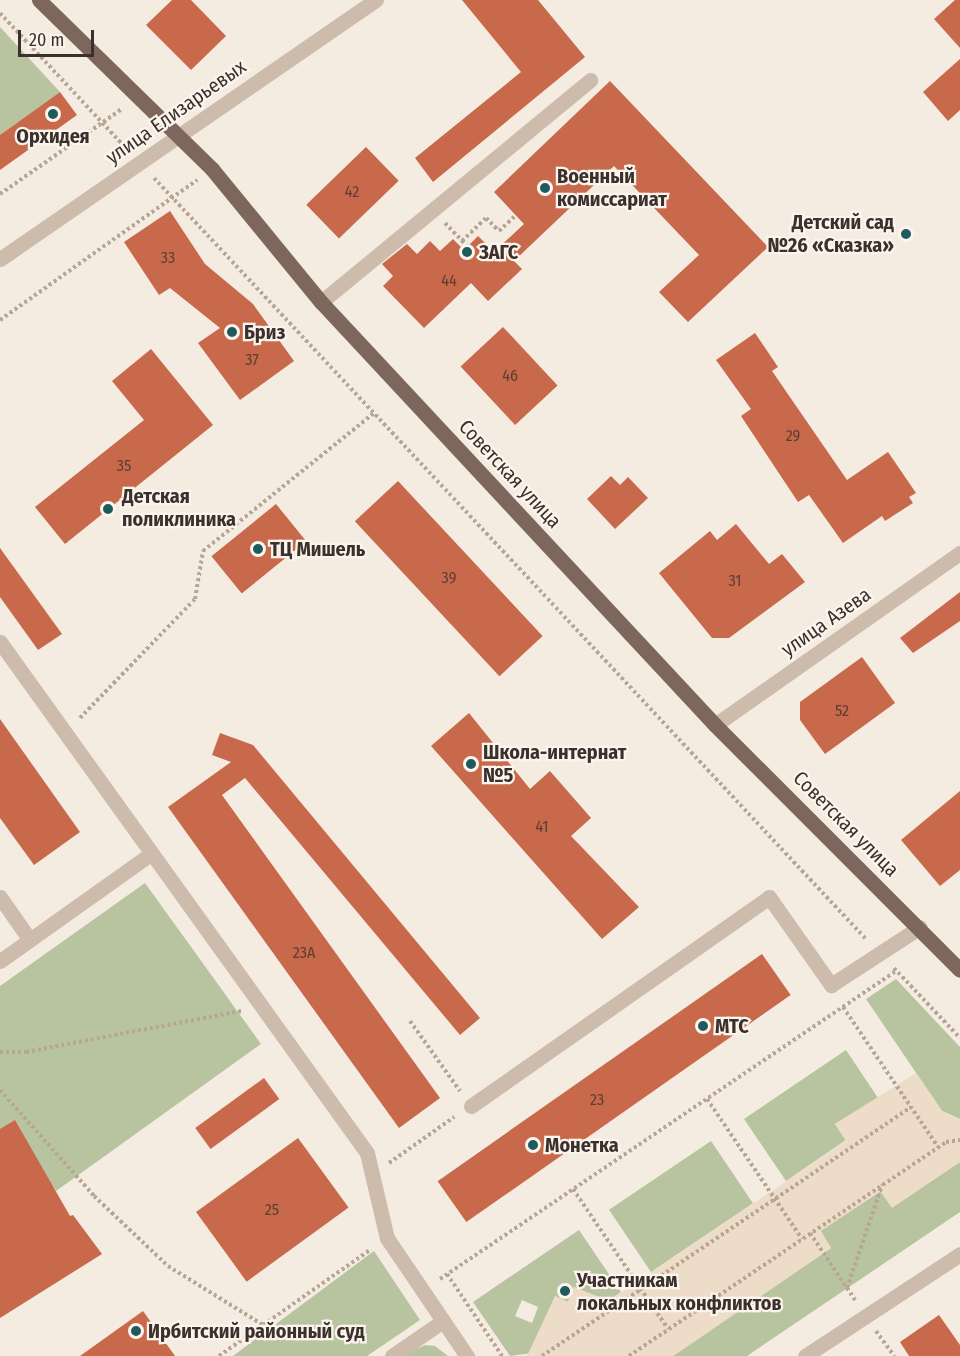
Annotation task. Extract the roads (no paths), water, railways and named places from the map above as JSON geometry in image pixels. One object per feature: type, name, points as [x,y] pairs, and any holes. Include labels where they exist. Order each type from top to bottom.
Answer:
[{"type":"main road","name":"Советская улица","points":[[39,0],[212,169],[321,302],[715,725],[920,927],[960,970]]},
{"type":"street","name":"улица Елизарьевых","points":[[0,259],[376,0]]},
{"type":"street","points":[[321,302],[590,80]]},
{"type":"street","name":"улица Азева","points":[[715,725],[960,553]]},
{"type":"street","points":[[0,642],[367,1153],[387,1238],[466,1356]]},
{"type":"street","points":[[0,961],[152,853]]},
{"type":"street","points":[[0,897],[30,940]]},
{"type":"street","points":[[471,1106],[769,897],[831,986],[920,927]]},
{"type":"street","points":[[805,1356],[960,1254]]},
{"type":"street","points":[[392,1356],[443,1322]]},
{"type":"place","name":"Орхидея","points":[[53,114]]},
{"type":"place","name":"Военный комиссариат","points":[[545,188]]},
{"type":"place","name":"Детский сад №26 «Сказка»","points":[[906,234]]},
{"type":"place","name":"ЗАГС","points":[[467,252]]},
{"type":"place","name":"Бриз","points":[[232,332]]},
{"type":"place","name":"Детская поликлиника","points":[[108,509]]},
{"type":"place","name":"ТЦ Мишель","points":[[258,549]]},
{"type":"place","name":"Школа-интернат №5","points":[[471,764]]},
{"type":"place","name":"МТС","points":[[703,1026]]},
{"type":"place","name":"Монетка","points":[[533,1145]]},
{"type":"place","name":"Участникам локальных конфликтов","points":[[565,1291]]},
{"type":"place","name":"Ирбитский районный суд","points":[[136,1331]]}]
